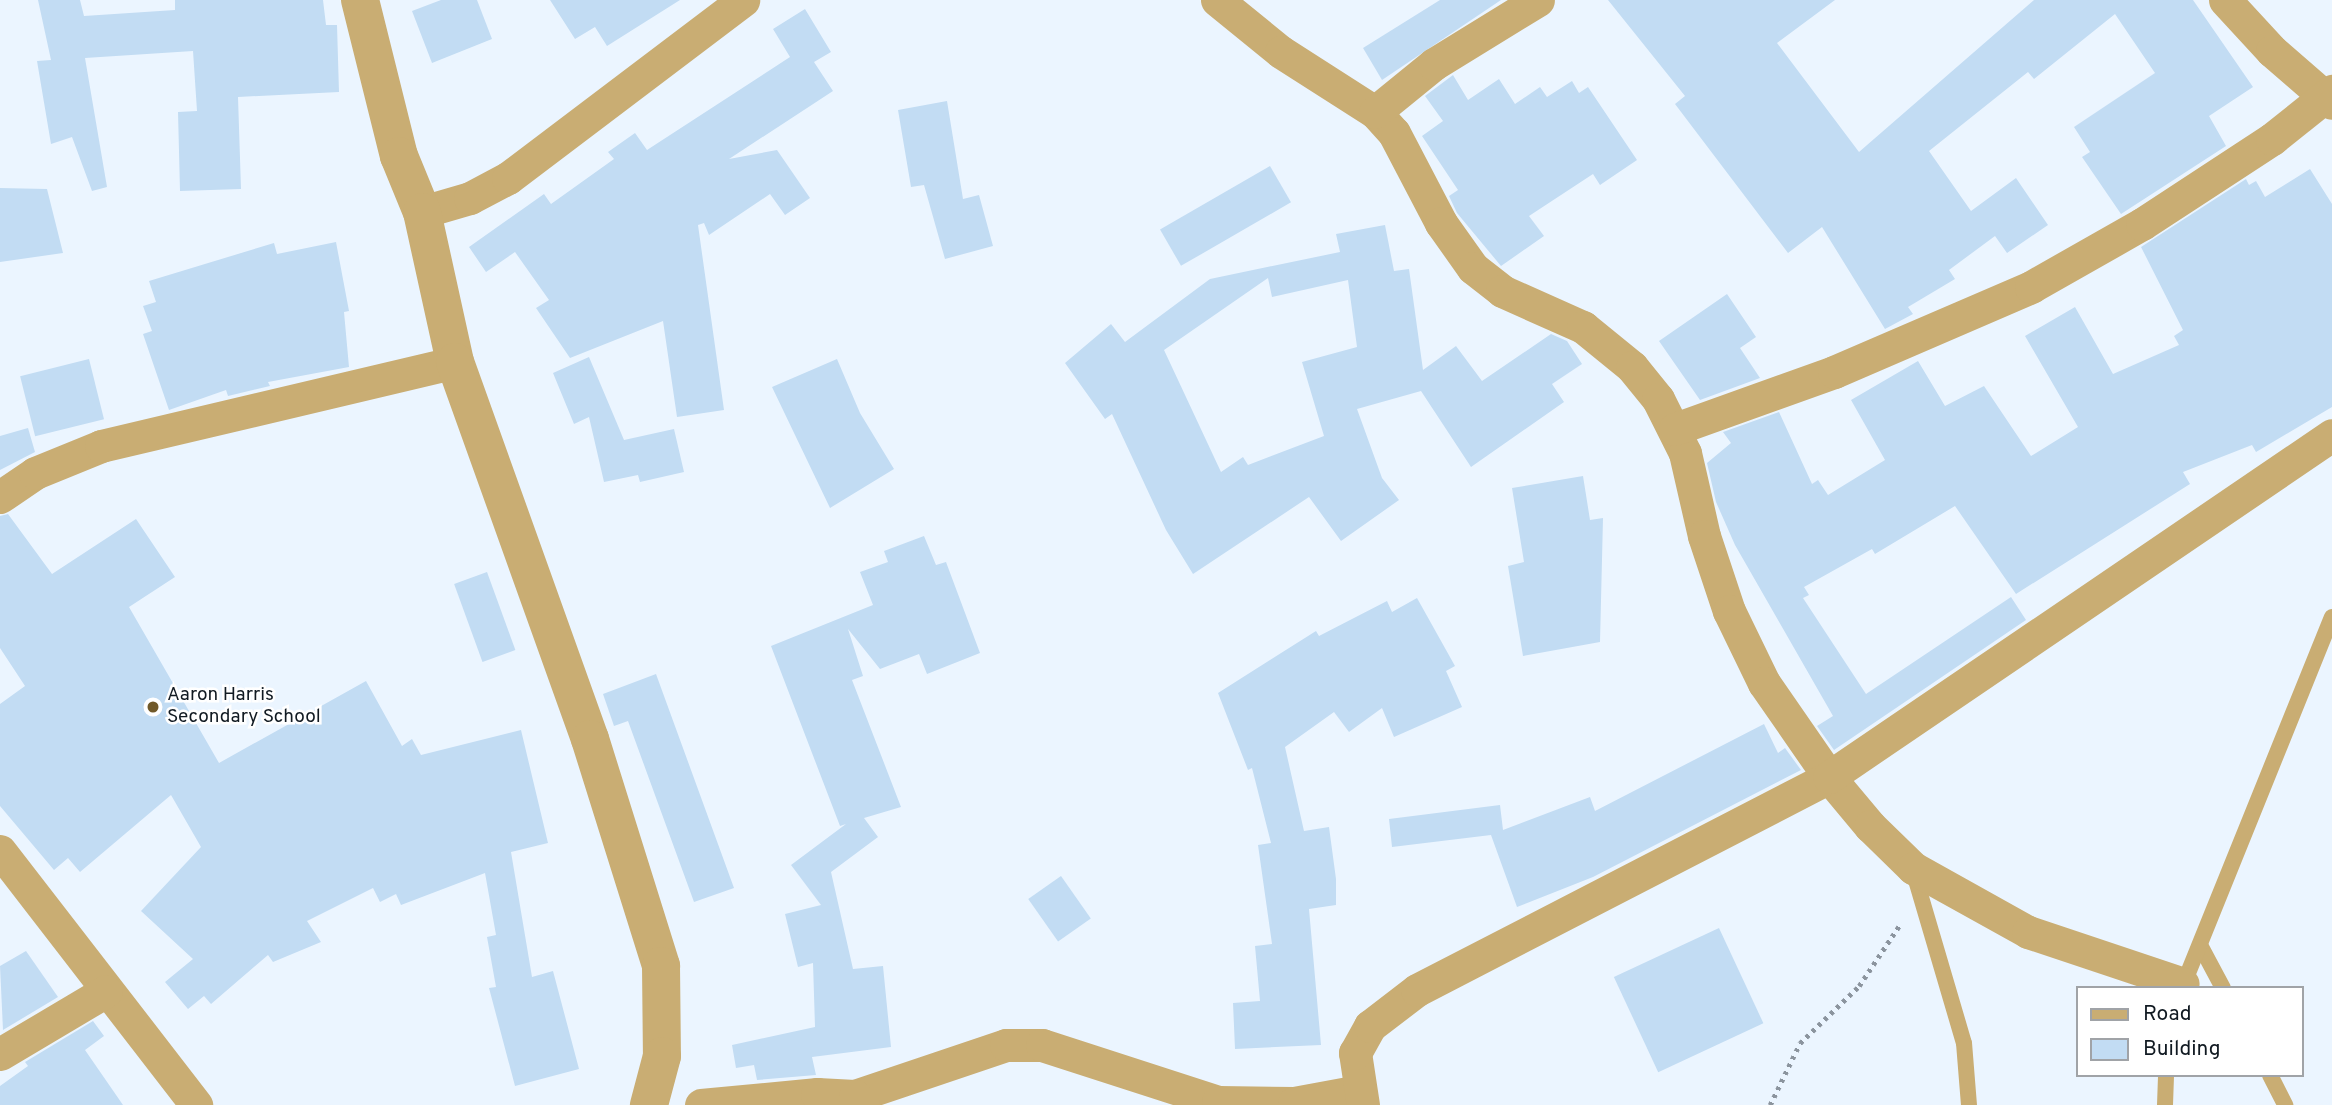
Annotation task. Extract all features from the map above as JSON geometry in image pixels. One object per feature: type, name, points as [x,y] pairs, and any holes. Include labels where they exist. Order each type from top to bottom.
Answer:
[{"type":"street","points":[[360,0],[399,156],[422,212],[455,362],[590,740],[660,966],[660,1104]]},
{"type":"street","points":[[422,212],[470,198],[508,178],[743,0]]},
{"type":"street","points":[[1217,0],[1281,52],[1375,112],[1394,133],[1441,223],[1473,268],[1503,291],[1583,327],[1632,367],[1675,429],[1729,611],[1764,683],[1829,777],[1917,880],[2028,932],[2182,986]]},
{"type":"street","points":[[1375,112],[1434,64],[1538,0]]},
{"type":"street","points":[[1675,429],[1834,372],[2031,287],[2141,225],[2330,97],[2272,51],[2225,0]]},
{"type":"street","points":[[0,497],[35,473],[101,446],[455,362]]},
{"type":"street","points":[[701,1105],[817,1094],[859,1100],[1006,1045],[1042,1045],[1218,1102],[1294,1103],[1361,1098],[1355,1053],[1370,1026],[1417,990],[1829,777],[2332,435]]},
{"type":"street","points":[[0,851],[196,1105]]},
{"type":"street","points":[[0,1054],[106,991]]},
{"type":"lane","points":[[2182,986],[2332,617]]},
{"type":"lane","points":[[1917,880],[1964,1044],[1969,1105]]},
{"type":"lane","points":[[2200,945],[2222,986]]},
{"type":"lane","points":[[2165,1105],[2166,1077]]},
{"type":"lane","points":[[2271,1077],[2285,1105]]},
{"type":"path","points":[[1770,1105],[1800,1043],[1859,986],[1917,880]]},
{"type":"building","points":[[38,0],[80,0],[84,16],[175,10],[175,0],[323,0],[326,25],[337,25],[339,92],[238,97],[241,189],[180,191],[178,112],[197,111],[193,51],[85,58],[107,187],[92,191],[72,137],[51,144],[37,61],[51,60]]},
{"type":"building","points":[[441,0],[477,0],[492,39],[432,63],[412,11]]},
{"type":"building","points":[[550,0],[680,0],[607,46],[595,27],[575,39]]},
{"type":"building","points":[[1440,0],[1501,0],[1382,80],[1363,48]]},
{"type":"building","points":[[1608,0],[1835,0],[1777,43],[1859,152],[2034,0],[2193,0],[2253,87],[2209,116],[2226,146],[2121,214],[2082,157],[2090,152],[2074,127],[2155,73],[2115,14],[2034,79],[2028,72],[1929,151],[1971,211],[2016,178],[2048,225],[2007,253],[1995,236],[1949,270],[1955,279],[1908,307],[1913,314],[1885,329],[1822,227],[1788,253],[1675,104],[1685,96]]},
{"type":"building","points":[[805,9],[831,52],[814,62],[833,91],[729,159],[777,150],[810,198],[785,215],[770,194],[709,235],[704,223],[698,225],[724,410],[677,417],[663,321],[570,358],[536,308],[549,300],[515,252],[486,272],[469,247],[544,194],[551,204],[614,159],[608,152],[635,133],[647,150],[790,57],[773,29]]},
{"type":"building","points":[[1453,75],[1468,100],[1499,79],[1515,104],[1540,87],[1547,97],[1572,81],[1579,93],[1588,87],[1637,160],[1600,185],[1593,174],[1529,216],[1544,236],[1501,266],[1457,213],[1449,196],[1458,190],[1422,136],[1443,121],[1425,96]]},
{"type":"building","points":[[947,101],[963,199],[979,195],[993,246],[945,259],[924,185],[911,187],[898,110]]},
{"type":"building","points":[[1270,166],[1291,202],[1181,266],[1160,230]]},
{"type":"building","points":[[2310,169],[2332,204],[2332,407],[2256,452],[2252,445],[2183,472],[2190,484],[2016,594],[1955,506],[1875,554],[1872,549],[1804,587],[1809,595],[1803,598],[1866,694],[2011,597],[2026,620],[1834,750],[1817,726],[1833,716],[1735,545],[1716,502],[1707,463],[1731,443],[1723,432],[1779,412],[1812,484],[1818,480],[1828,495],[1885,460],[1851,400],[1918,361],[1945,406],[1984,386],[2031,456],[2078,427],[2025,336],[2075,307],[2113,374],[2179,345],[2174,336],[2183,330],[2141,247],[2246,179],[2249,185],[2256,181],[2265,197]]},
{"type":"building","points":[[0,188],[47,189],[63,253],[0,262]]},
{"type":"building","points":[[1385,225],[1394,271],[1409,269],[1423,370],[1456,346],[1482,381],[1551,334],[1567,341],[1582,364],[1552,384],[1564,402],[1471,467],[1421,391],[1357,409],[1382,478],[1399,500],[1341,541],[1309,497],[1193,574],[1166,530],[1112,414],[1105,419],[1065,363],[1111,324],[1125,342],[1210,279],[1340,252],[1336,234]],"holes":[[[1268,278],[1272,297],[1348,280],[1357,347],[1302,362],[1324,436],[1248,465],[1243,457],[1221,472],[1164,350]]]},
{"type":"building","points":[[336,242],[349,311],[344,312],[349,367],[268,382],[270,386],[228,396],[226,390],[169,410],[143,334],[152,331],[143,306],[156,302],[149,281],[274,243],[277,254]]},
{"type":"building","points":[[1727,294],[1756,337],[1740,348],[1760,378],[1700,400],[1659,341]]},
{"type":"building","points":[[589,357],[624,440],[674,429],[684,472],[640,482],[638,475],[604,482],[589,417],[574,424],[553,373]]},
{"type":"building","points":[[89,359],[104,419],[35,436],[20,376]]},
{"type":"building","points":[[837,359],[860,413],[894,469],[830,508],[772,387]]},
{"type":"building","points":[[28,428],[35,452],[0,470],[0,436]]},
{"type":"building","points":[[1583,476],[1590,520],[1603,518],[1600,642],[1523,656],[1508,566],[1524,562],[1512,488]]},
{"type":"building","points":[[8,514],[52,574],[136,519],[175,577],[129,607],[219,763],[366,681],[402,746],[412,739],[421,755],[521,730],[548,843],[511,852],[532,977],[553,971],[579,1069],[515,1086],[489,988],[496,987],[487,937],[496,935],[485,873],[401,905],[396,894],[380,902],[373,888],[307,921],[321,942],[273,962],[268,955],[211,1004],[204,996],[188,1009],[165,982],[193,959],[141,911],[201,847],[171,795],[80,872],[68,858],[54,870],[0,806],[0,704],[25,686],[0,648],[0,516]]},
{"type":"building","points":[[924,536],[936,565],[946,562],[980,653],[927,674],[919,654],[880,669],[848,629],[863,676],[852,680],[901,807],[864,818],[878,837],[831,872],[853,969],[883,966],[891,1047],[812,1057],[816,1075],[757,1080],[754,1065],[736,1068],[732,1045],[815,1027],[813,963],[798,967],[785,914],[821,905],[791,865],[846,824],[840,826],[771,646],[873,605],[860,572],[888,562],[884,551]]},
{"type":"building","points":[[487,572],[515,650],[482,662],[454,584]]},
{"type":"building","points":[[1417,598],[1455,666],[1446,671],[1462,707],[1394,737],[1382,708],[1349,732],[1334,712],[1285,747],[1304,831],[1329,827],[1336,879],[1336,905],[1309,909],[1321,1045],[1235,1049],[1233,1003],[1260,1001],[1255,946],[1272,944],[1258,845],[1271,843],[1252,768],[1248,770],[1218,693],[1316,631],[1319,636],[1387,601],[1392,612]]},
{"type":"building","points":[[656,674],[734,888],[694,902],[628,721],[614,726],[603,694]]},
{"type":"building","points":[[1764,724],[1778,753],[1785,748],[1801,770],[1593,877],[1517,907],[1491,835],[1392,847],[1389,819],[1500,805],[1503,830],[1590,797],[1595,811]]},
{"type":"building","points":[[1061,876],[1091,919],[1058,942],[1028,899]]},
{"type":"building","points":[[1719,928],[1763,1023],[1658,1072],[1614,977]]},
{"type":"building","points":[[26,951],[58,997],[3,1030],[0,966]]},
{"type":"building","points":[[93,1021],[104,1036],[85,1050],[123,1105],[0,1105],[0,1086],[28,1066],[25,1062]]},
{"type":"place","name":"Aaron Harris Secondary School","points":[[153,707]]}]
